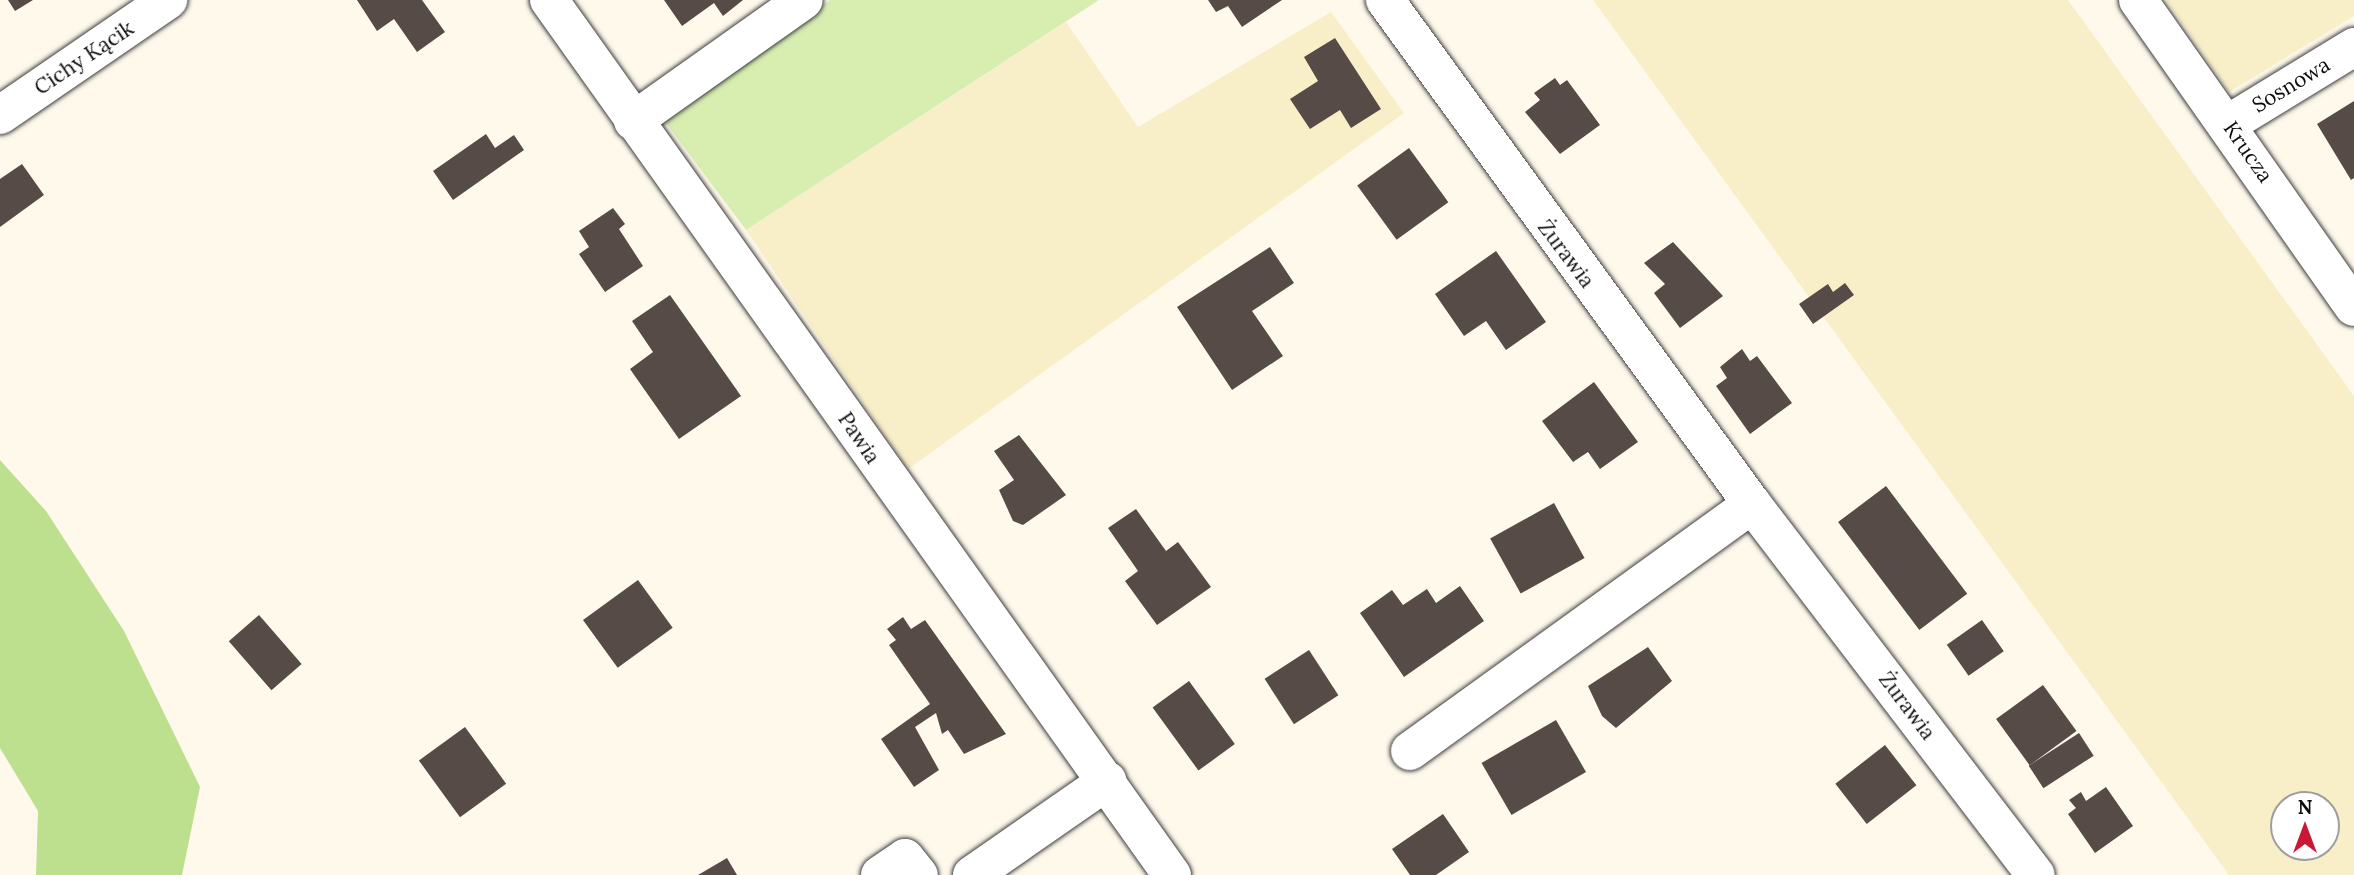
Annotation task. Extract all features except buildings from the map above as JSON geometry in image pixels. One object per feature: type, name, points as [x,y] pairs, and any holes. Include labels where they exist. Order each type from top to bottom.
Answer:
[{"type":"street","name":"Cichy Kącik","points":[[0,115],[168,0]]},
{"type":"street","name":"Pawia","points":[[549,0],[1172,875]]},
{"type":"street","points":[[633,121],[804,0]]},
{"type":"street","name":"Żurawia","points":[[1385,0],[1752,504],[2036,875]]},
{"type":"street","name":"Krucza","points":[[2138,0],[2228,124],[2354,307]]},
{"type":"street","name":"Sosnowa","points":[[2228,124],[2354,47]]},
{"type":"street","points":[[1410,751],[1752,504]]},
{"type":"street","points":[[972,875],[1107,781]]},
{"type":"street","points":[[880,875],[905,858],[919,875]]},
{"type":"shaded area","points":[[1593,0],[2068,0],[2354,396],[2354,875],[2229,875]]},
{"type":"shaded area","points":[[2166,0],[2354,0],[2354,16],[2229,92]]},
{"type":"shaded area","points":[[1331,12],[1404,113],[908,469],[746,230],[1066,22],[1138,127]]},
{"type":"green space","points":[[830,0],[1099,0],[746,230],[662,118]]},
{"type":"green space","points":[[0,460],[46,511],[124,631],[200,787],[182,875],[36,875],[38,811],[0,748]]}]
